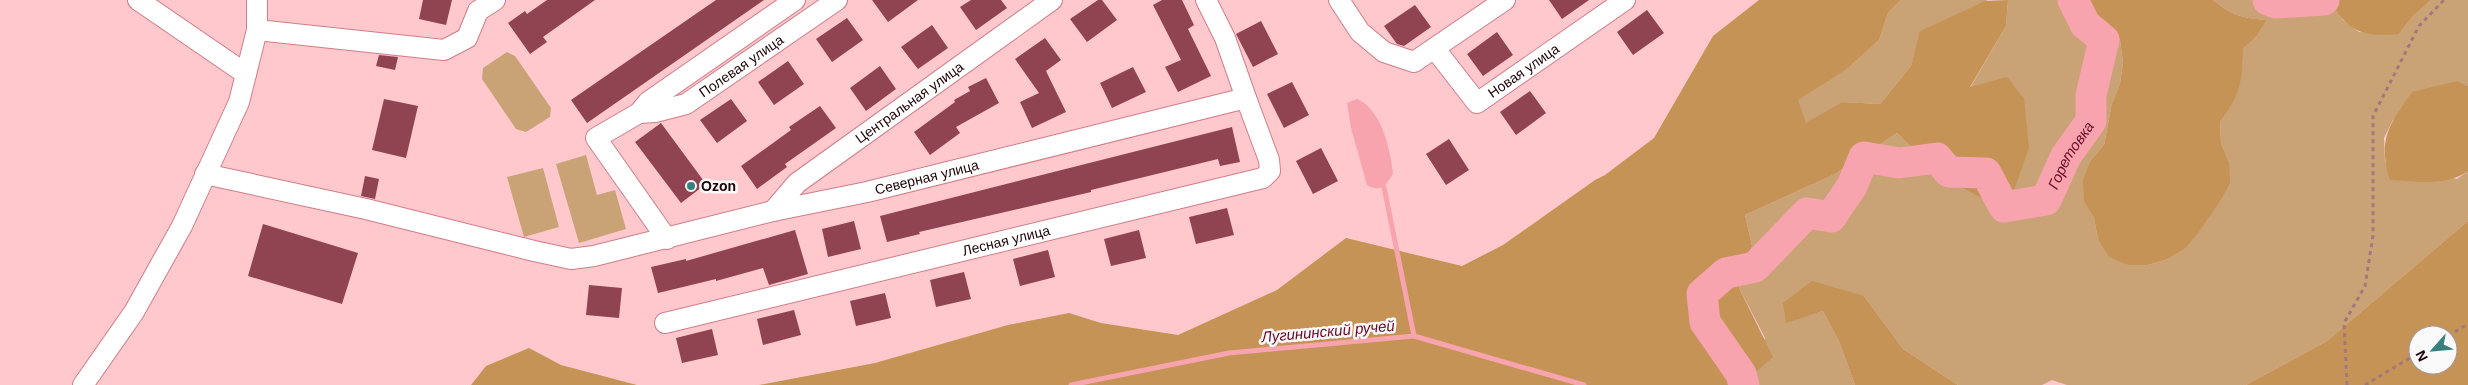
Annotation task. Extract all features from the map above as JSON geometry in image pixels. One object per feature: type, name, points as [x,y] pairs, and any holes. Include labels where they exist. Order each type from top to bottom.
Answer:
[{"type":"street","points":[[138,0],[246,74]]},
{"type":"street","points":[[83,385],[134,312],[182,226],[239,102],[257,30],[258,0]]},
{"type":"street","points":[[257,30],[444,50],[467,38],[478,5],[495,0]]},
{"type":"street","name":"Полевая улица","points":[[667,239],[596,138],[639,113],[648,102],[794,0]]},
{"type":"street","name":"Полевая улица","points":[[639,113],[655,112],[686,104],[837,0]]},
{"type":"street","name":"Центральная улица","points":[[773,212],[797,183],[1052,0]]},
{"type":"street","points":[[1206,0],[1225,38],[1246,98]]},
{"type":"street","points":[[1339,0],[1360,32],[1384,52],[1414,62],[1504,0]]},
{"type":"street","name":"Новая улица","points":[[1435,49],[1477,103],[1625,0]]},
{"type":"street","name":"Северная улица","points":[[205,174],[366,209],[503,244],[571,259],[594,256],[773,212],[867,192],[1246,98]]},
{"type":"street","name":"Лесная улица","points":[[666,323],[1264,178],[1270,171],[1270,160],[1246,98]]},
{"type":"path","points":[[2347,385],[2344,324],[2364,286],[2372,236],[2373,116],[2418,26],[2444,0]]},
{"type":"path","points":[[2365,385],[2408,359]]},
{"type":"shaded area","points":[[1759,0],[1901,0],[1888,13],[1879,40],[1846,70],[1798,100],[1806,123],[1842,102],[1880,104],[1911,66],[1920,31],[1985,1],[2008,0],[2006,26],[1970,87],[2007,77],[2024,99],[2029,148],[2014,190],[1982,198],[1945,179],[1897,133],[1835,174],[1745,215],[1752,246],[1739,288],[1773,357],[1741,385],[759,385],[875,363],[1008,325],[1069,313],[1101,323],[1178,335],[1277,290],[1346,238],[1462,266],[1503,245],[1595,180],[1605,175],[1654,138],[1713,36]]},
{"type":"shaded area","points":[[1901,0],[1988,0],[1921,31],[1911,66],[1880,104],[1842,102],[1806,124],[1797,100],[1846,70],[1879,40],[1888,13]]},
{"type":"shaded area","points":[[2008,0],[2079,0],[2089,11],[2107,23],[2120,40],[2123,63],[2120,84],[2112,103],[2104,145],[2091,160],[2084,200],[2094,218],[2098,239],[2128,265],[2148,265],[2168,259],[2185,249],[2221,200],[2229,162],[2221,143],[2220,122],[2231,106],[2238,88],[2242,69],[2243,49],[2257,36],[2267,20],[2238,15],[2226,10],[2213,0],[2332,0],[2343,20],[2359,32],[2399,34],[2412,17],[2431,0],[2468,0],[2468,86],[2456,81],[2393,120],[2384,138],[2385,162],[2457,179],[2468,171],[2468,221],[2327,341],[2246,385],[2067,385],[2052,380],[2042,385],[1958,385],[1903,349],[1864,296],[1786,322],[1823,311],[1839,341],[1855,385],[1741,385],[1765,338],[1739,288],[1752,246],[1745,215],[1835,174],[1897,133],[1945,179],[1970,88],[2006,26]]},
{"type":"shaded area","points":[[2079,0],[2213,0],[2226,10],[2238,15],[2267,20],[2257,36],[2243,49],[2239,88],[2232,105],[2220,122],[2221,143],[2229,162],[2230,183],[2221,200],[2185,249],[2168,259],[2148,265],[2128,265],[2109,257],[2098,239],[2094,218],[2084,201],[2083,180],[2091,160],[2104,145],[2112,103],[2120,84],[2123,63],[2120,40],[2107,23],[2089,11]]},
{"type":"shaded area","points":[[2332,0],[2431,0],[2412,17],[2399,34],[2373,35],[2358,30],[2345,21],[2333,5]]},
{"type":"shaded area","points":[[507,52],[515,56],[551,108],[550,117],[526,132],[516,129],[482,79],[483,68]]},
{"type":"shaded area","points":[[2457,81],[2468,86],[2468,171],[2459,176],[2440,181],[2390,180],[2386,166],[2385,143],[2392,123],[2404,103],[2412,92]]},
{"type":"shaded area","points":[[1357,99],[1366,104],[1373,112],[1379,121],[1387,142],[1393,174],[1384,187],[1375,188],[1367,185],[1351,128],[1347,103]]},
{"type":"shaded area","points":[[586,155],[597,195],[615,190],[626,229],[579,243],[556,164]]},
{"type":"shaded area","points":[[543,168],[559,227],[524,237],[507,177]]},
{"type":"shaded area","points":[[2468,221],[2468,385],[2246,385],[2327,341]]},
{"type":"shaded area","points":[[1812,281],[1864,296],[1903,349],[1958,385],[1855,385],[1839,341],[1823,311],[1786,323],[1783,303]]},
{"type":"shaded area","points":[[529,348],[561,365],[637,385],[471,385],[486,366]]},
{"type":"building","points":[[423,0],[452,0],[446,25],[419,19]]},
{"type":"building","points":[[547,0],[595,0],[543,37],[547,42],[530,54],[508,23],[525,11],[527,14]]},
{"type":"building","points":[[716,0],[764,0],[587,123],[571,100]]},
{"type":"building","points":[[872,0],[918,0],[888,22]]},
{"type":"building","points":[[971,0],[1001,0],[1007,8],[976,30],[960,7]]},
{"type":"building","points":[[1098,0],[1102,0],[1117,20],[1087,42],[1070,19]]},
{"type":"building","points":[[1162,0],[1182,0],[1194,25],[1188,29],[1211,76],[1178,92],[1165,67],[1181,60],[1153,5]]},
{"type":"building","points":[[1549,0],[1589,0],[1562,19]]},
{"type":"building","points":[[1415,5],[1431,27],[1404,46],[1397,44],[1384,26]]},
{"type":"building","points":[[1647,10],[1664,33],[1633,55],[1617,32]]},
{"type":"building","points":[[847,18],[863,40],[832,62],[816,39]]},
{"type":"building","points":[[1261,21],[1278,54],[1253,67],[1236,34]]},
{"type":"building","points":[[932,25],[948,48],[918,69],[901,47]]},
{"type":"building","points":[[1497,32],[1513,55],[1483,76],[1467,54]]},
{"type":"building","points":[[1045,38],[1061,60],[1046,71],[1066,112],[1032,128],[1020,102],[1039,93],[1015,59]]},
{"type":"building","points":[[379,55],[398,57],[395,70],[376,66]]},
{"type":"building","points":[[788,61],[804,84],[774,105],[758,82]]},
{"type":"building","points":[[880,66],[896,89],[866,111],[850,88]]},
{"type":"building","points":[[1133,67],[1146,92],[1112,108],[1100,83]]},
{"type":"building","points":[[986,78],[999,103],[956,127],[960,133],[930,155],[914,132],[955,102],[954,100],[970,91],[968,87]]},
{"type":"building","points":[[1292,82],[1309,115],[1284,128],[1267,94]]},
{"type":"building","points":[[1530,91],[1546,113],[1516,135],[1500,112]]},
{"type":"building","points":[[384,99],[418,106],[406,158],[372,150]]},
{"type":"building","points":[[731,99],[747,121],[717,143],[700,120]]},
{"type":"building","points":[[820,106],[836,128],[785,164],[787,167],[757,189],[741,166],[791,130],[789,127]]},
{"type":"building","points":[[661,123],[706,184],[681,203],[635,142]]},
{"type":"building","points":[[1232,127],[1240,162],[1220,166],[1218,159],[1091,190],[1091,192],[919,232],[920,234],[887,242],[880,216]]},
{"type":"building","points":[[1449,139],[1469,170],[1446,185],[1426,154]]},
{"type":"building","points":[[1321,148],[1338,181],[1313,194],[1296,161]]},
{"type":"building","points":[[365,176],[379,179],[375,199],[361,196]]},
{"type":"building","points":[[1227,208],[1234,235],[1196,244],[1189,217]]},
{"type":"building","points":[[854,221],[861,249],[828,257],[822,229]]},
{"type":"building","points":[[263,224],[358,253],[342,304],[248,276]]},
{"type":"building","points":[[795,230],[808,274],[769,285],[763,268],[716,281],[716,279],[658,293],[651,267],[686,259],[686,261]]},
{"type":"building","points":[[1139,230],[1146,258],[1111,266],[1104,239]]},
{"type":"building","points":[[1048,250],[1055,277],[1020,286],[1013,259]]},
{"type":"building","points":[[964,272],[971,299],[936,307],[930,280]]},
{"type":"building","points":[[589,285],[622,288],[619,318],[586,315]]},
{"type":"building","points":[[885,293],[891,318],[856,326],[850,301]]},
{"type":"building","points":[[794,310],[801,335],[763,345],[757,319]]},
{"type":"building","points":[[712,329],[718,355],[682,363],[676,338]]},
{"type":"waterway","name":"Горетовка","points":[[1744,385],[1741,374],[1705,322],[1702,294],[1726,273],[1755,267],[1807,213],[1831,217],[1852,186],[1864,157],[1899,163],[1937,158],[1949,172],[1986,173],[2004,207],[2046,200],[2066,156],[2091,121],[2091,95],[2104,40],[2085,24],[2073,0]]},
{"type":"waterway","name":"Горетовка","points":[[2268,0],[2276,3],[2324,0]]},
{"type":"waterway","points":[[1384,187],[1414,336]]},
{"type":"waterway","name":"Лугининский ручей","points":[[1071,385],[1229,353],[1414,336],[1584,385]]},
{"type":"place","name":"Ozon","points":[[691,186]]}]
